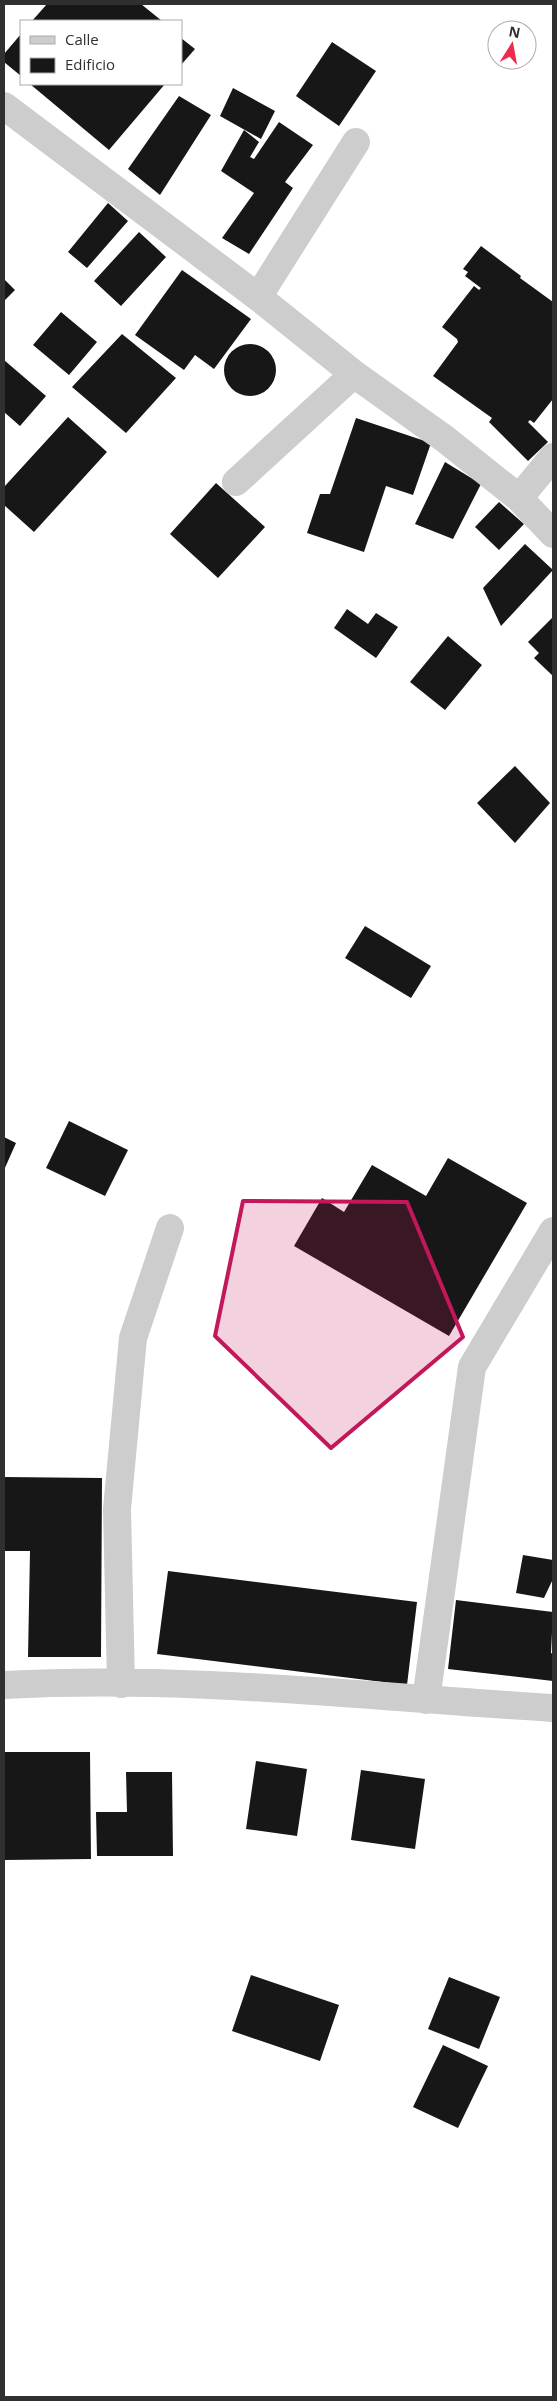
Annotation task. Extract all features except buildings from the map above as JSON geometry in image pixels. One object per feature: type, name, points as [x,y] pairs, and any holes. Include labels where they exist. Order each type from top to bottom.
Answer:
[{"type":"street","points":[[4,106],[258,297],[354,374],[445,439],[519,498],[553,534]]},
{"type":"street","points":[[258,297],[356,142]]},
{"type":"street","points":[[236,482],[354,374]]},
{"type":"street","points":[[519,498],[553,457]]},
{"type":"street","points":[[121,1684],[117,1508],[133,1338],[170,1228]]},
{"type":"street","points":[[426,1700],[472,1367],[553,1231]]},
{"type":"street","points":[[4,1685],[56,1682],[318,1690],[426,1700],[553,1708]]},
{"type":"highlighted area","points":[[243,1201],[407,1202],[463,1337],[331,1448],[215,1336]]}]
